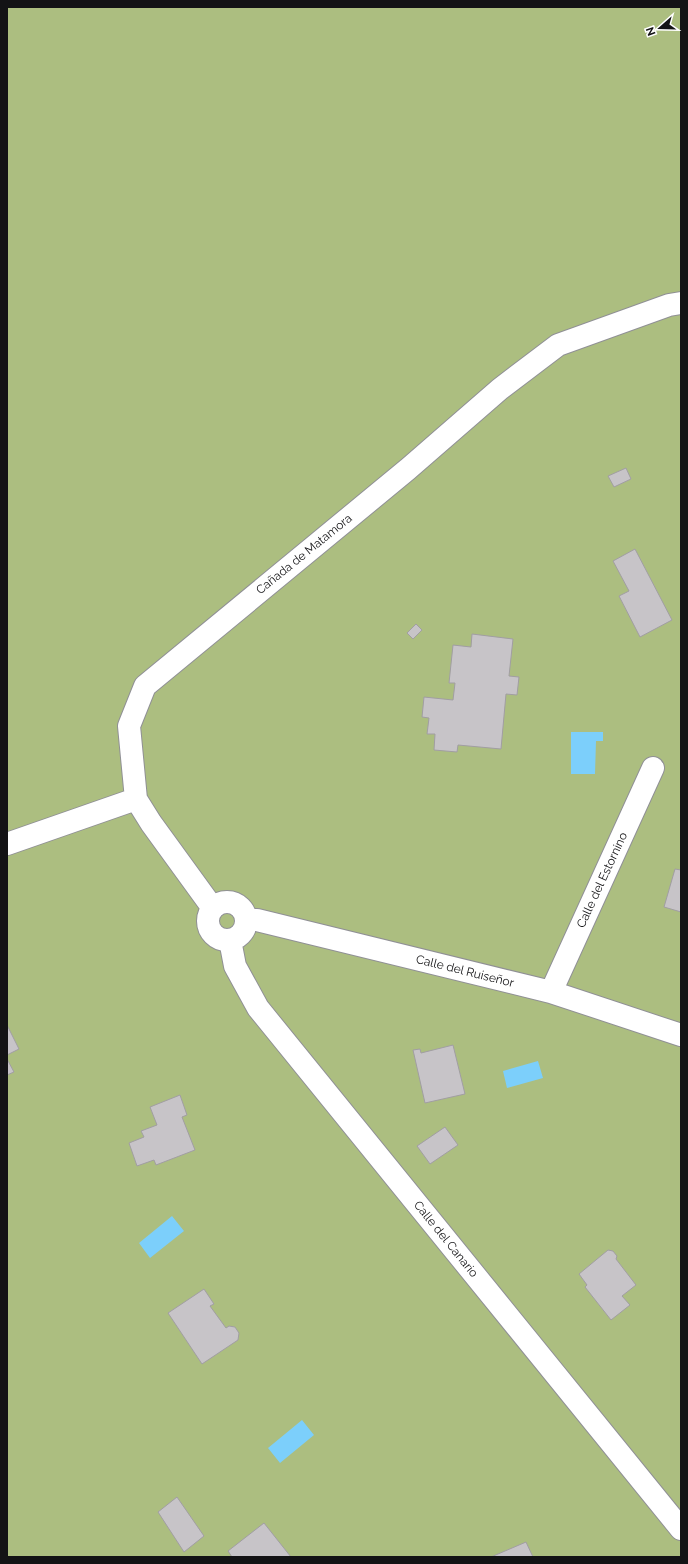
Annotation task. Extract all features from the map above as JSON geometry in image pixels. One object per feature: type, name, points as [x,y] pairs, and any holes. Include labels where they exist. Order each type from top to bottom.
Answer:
[{"type":"street","name":"Cañada de Matamora","points":[[136,799],[129,726],[145,686],[408,470],[500,390],[558,345],[669,305],[681,303]]},
{"type":"street","name":"Calle del Estornino","points":[[551,992],[653,768]]},
{"type":"street","points":[[7,844],[136,799],[151,823],[212,907]]},
{"type":"street","points":[[229,901],[238,904],[244,911],[247,920],[245,929],[238,936],[230,940],[222,940],[215,936],[210,930],[207,922],[208,914],[212,907],[220,902],[229,901]]},
{"type":"street","name":"Calle del Ruiseñor","points":[[247,920],[257,920],[551,992],[681,1035]]},
{"type":"street","name":"Calle del Canario","points":[[230,940],[235,966],[258,1008],[681,1529]]},
{"type":"green space","points":[[7,7],[681,7],[681,1557],[7,1557]]},
{"type":"water","points":[[571,732],[603,732],[603,741],[596,741],[595,774],[571,774]]},
{"type":"water","points":[[538,1061],[543,1078],[507,1088],[503,1071]]},
{"type":"water","points":[[172,1216],[184,1231],[150,1258],[139,1243]]},
{"type":"water","points":[[302,1420],[314,1435],[280,1463],[268,1448]]},
{"type":"building","points":[[626,468],[631,479],[614,487],[608,476]]},
{"type":"building","points":[[635,549],[672,620],[640,637],[619,596],[629,591],[613,561]]},
{"type":"building","points":[[416,624],[422,630],[413,639],[407,633]]},
{"type":"building","points":[[472,634],[513,639],[509,676],[519,677],[517,695],[506,694],[501,749],[458,745],[457,752],[434,750],[435,734],[427,734],[429,718],[422,717],[424,697],[453,700],[455,683],[449,683],[453,645],[471,647]]},
{"type":"building","points":[[675,869],[681,870],[681,912],[664,907]]},
{"type":"building","points":[[7,1025],[19,1049],[7,1055]]},
{"type":"building","points":[[453,1045],[465,1094],[425,1103],[413,1050],[420,1049],[421,1053]]},
{"type":"building","points":[[7,1059],[14,1072],[7,1075]]},
{"type":"building","points":[[180,1095],[187,1115],[182,1117],[195,1150],[156,1165],[154,1160],[137,1166],[129,1143],[144,1137],[141,1131],[157,1125],[150,1107]]},
{"type":"building","points":[[445,1127],[458,1145],[430,1164],[417,1146]]},
{"type":"building","points":[[608,1250],[613,1251],[617,1256],[616,1259],[636,1285],[622,1296],[630,1305],[611,1320],[585,1287],[587,1285],[579,1274]]},
{"type":"building","points":[[204,1289],[214,1304],[210,1306],[226,1328],[229,1326],[235,1327],[239,1333],[238,1340],[202,1364],[168,1313]]},
{"type":"building","points":[[177,1497],[204,1536],[184,1552],[158,1512]]},
{"type":"building","points":[[264,1523],[291,1557],[232,1557],[228,1551]]},
{"type":"building","points":[[526,1542],[533,1557],[491,1557]]}]
